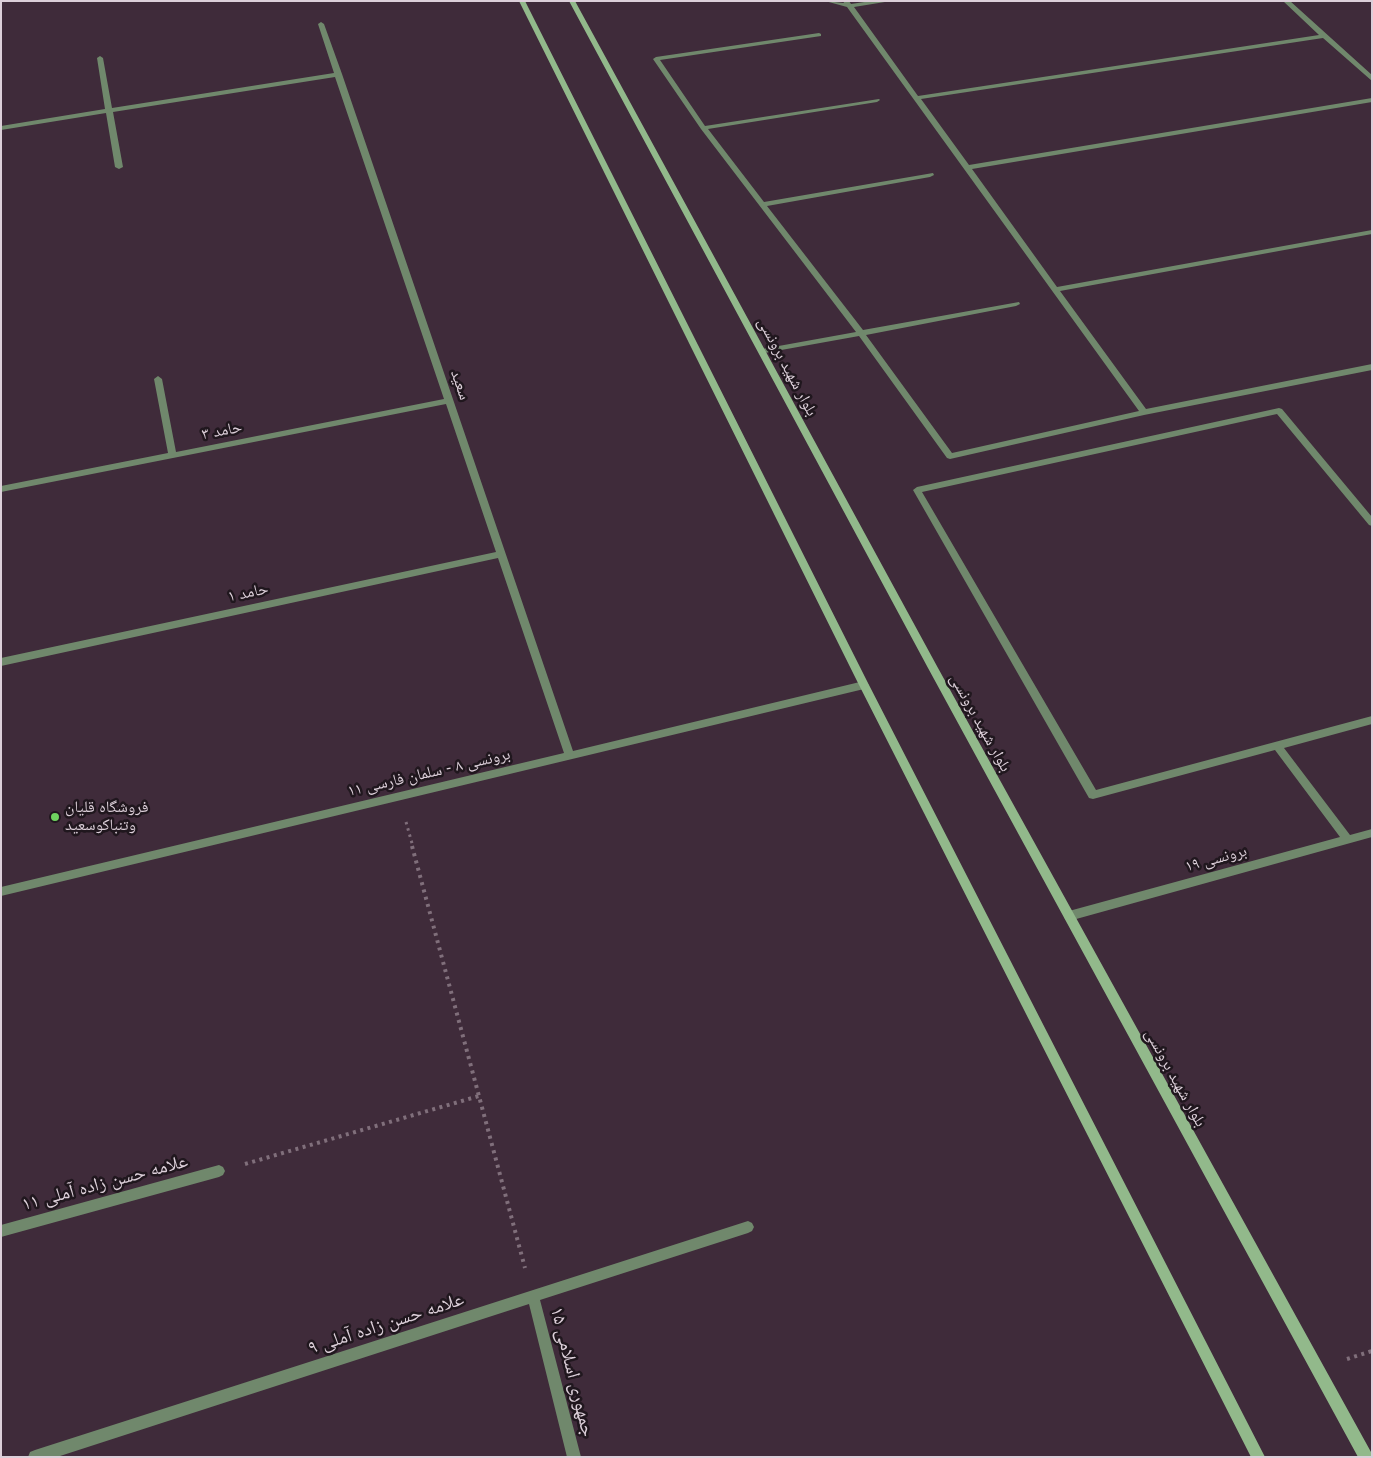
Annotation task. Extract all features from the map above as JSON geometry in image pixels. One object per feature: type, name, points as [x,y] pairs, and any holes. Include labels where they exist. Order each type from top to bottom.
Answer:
[{"type":"street","points":[[522,1],[864,685],[1258,1457]]},
{"type":"street","name":"بلوار شهید برونسی","points":[[572,1],[1069,916],[1366,1457]]},
{"type":"street","points":[[828,1],[848,4],[888,1]]},
{"type":"street","points":[[1286,1],[1372,79]]},
{"type":"street","points":[[848,4],[1144,412]]},
{"type":"street","name":"سعید","points":[[321,24],[570,756]]},
{"type":"street","points":[[819,35],[656,59],[703,128],[861,333],[950,456],[1144,412],[1372,367]]},
{"type":"street","points":[[916,98],[1324,36]]},
{"type":"street","points":[[100,58],[119,167]]},
{"type":"street","points":[[1,128],[339,74]]},
{"type":"street","points":[[703,128],[877,100]]},
{"type":"street","points":[[966,168],[1372,100]]},
{"type":"street","points":[[763,204],[930,175]]},
{"type":"street","points":[[1054,290],[1372,232]]},
{"type":"street","points":[[762,352],[1016,304]]},
{"type":"street","points":[[158,379],[173,456]]},
{"type":"street","name":"حامد ۳","points":[[1,489],[449,401]]},
{"type":"street","points":[[1372,523],[1279,411],[917,490],[1093,795],[1372,720]]},
{"type":"street","name":"حامد ۱","points":[[1,662],[501,554]]},
{"type":"street","name":"برونسی ۸ - سلمان فارسی ۱۱","points":[[1,892],[864,685]]},
{"type":"street","points":[[1277,746],[1348,840]]},
{"type":"street","name":"برونسی ۱۹","points":[[1069,916],[1372,833]]},
{"type":"street","name":"علامه حسن زاده آملی ۱۱","points":[[1,1231],[219,1171]]},
{"type":"street","name":"علامه حسن زاده آملی ۹","points":[[35,1457],[748,1227]]},
{"type":"street","name":"جمهوری اسلامی ۱۵","points":[[533,1296],[574,1457]]},
{"type":"path","points":[[399,795],[533,1296]]},
{"type":"path","points":[[219,1171],[480,1096]]},
{"type":"place","name":"فروشگاه قلیان وتنباکوسعید","points":[[55,817]]}]
